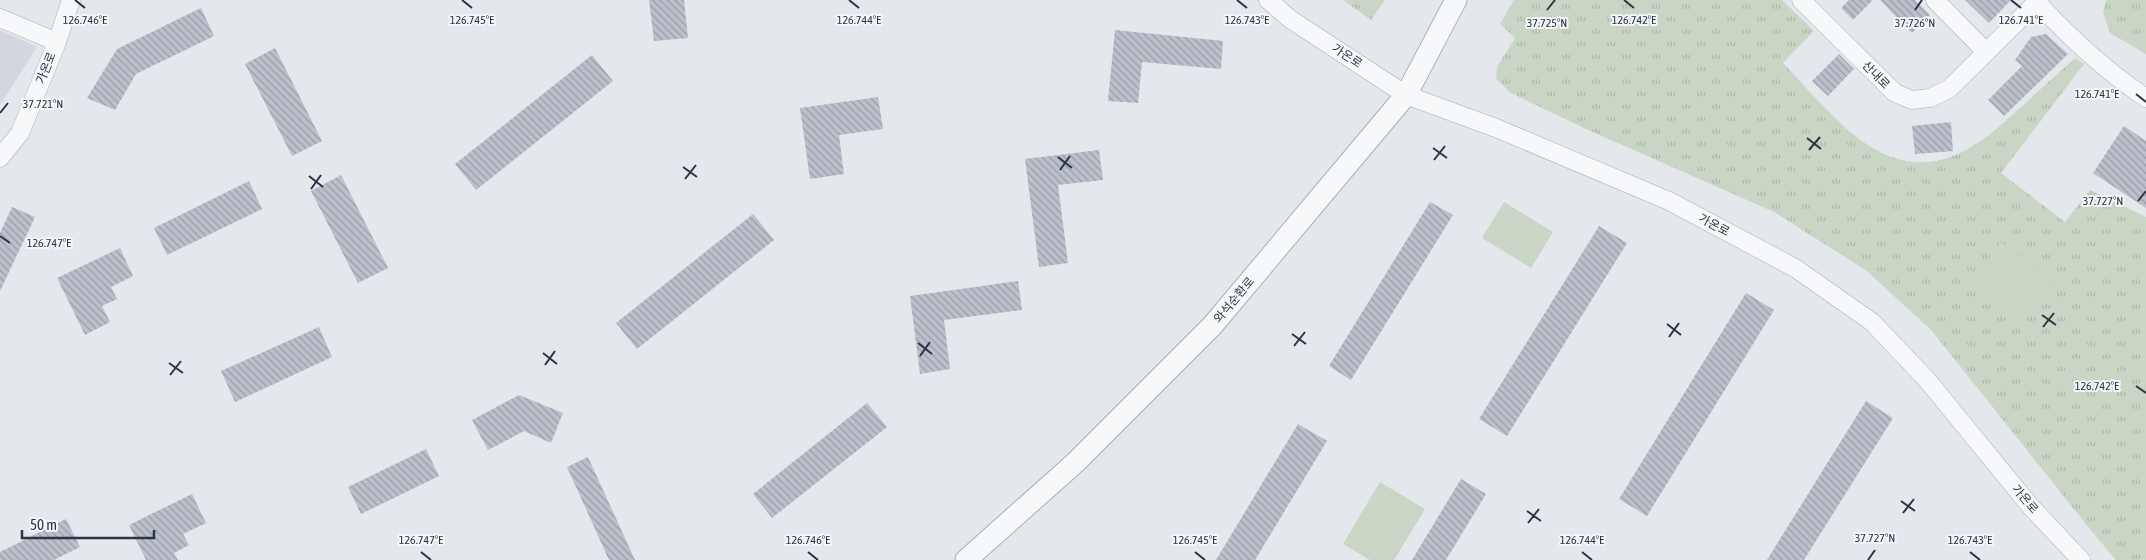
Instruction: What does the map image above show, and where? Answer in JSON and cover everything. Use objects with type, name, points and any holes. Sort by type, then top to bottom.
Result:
[{"type":"street","name":"가온로","points":[[0,158],[20,133],[57,42],[70,0]]},
{"type":"street","name":"가온로","points":[[1268,0],[1290,19],[1406,95],[1496,128],[1669,201],[1795,268],[1872,322],[1928,381],[2031,507],[2081,560]]},
{"type":"street","name":"와석순환로","points":[[966,560],[1076,462],[1212,326],[1406,95],[1456,0]]},
{"type":"street","name":"산내로","points":[[1801,0],[1895,93],[1912,100],[1930,98],[1949,89],[2036,1],[2070,36],[2146,98]]},
{"type":"street","points":[[1935,0],[1986,52]]},
{"type":"street","points":[[0,18],[57,42]]},
{"type":"shaded area","points":[[0,30],[37,47],[0,105]]},
{"type":"green space","points":[[1343,0],[1385,0],[1371,20]]},
{"type":"green space","points":[[1514,0],[1782,0],[1814,31],[1783,63],[1825,108],[1860,140],[1893,158],[1914,162],[1934,161],[1953,156],[1971,147],[2005,121],[2075,58],[2084,64],[2001,173],[2065,222],[2090,190],[2146,217],[2146,560],[2116,560],[1932,331],[1867,271],[1774,212],[1586,129],[1511,93],[1496,79],[1497,67],[1515,38],[1500,24]]},
{"type":"green space","points":[[2106,0],[2146,0],[2146,54],[2110,33],[2103,12]]},
{"type":"green space","points":[[1504,202],[1553,232],[1531,268],[1482,238]]},
{"type":"green space","points":[[2001,242],[2051,281],[2018,324],[1968,285]]},
{"type":"green space","points":[[1380,482],[1425,509],[1394,560],[1370,560],[1343,544]]},
{"type":"building","points":[[649,0],[684,0],[688,38],[654,41]]},
{"type":"building","points":[[1849,0],[1873,0],[1853,20],[1841,8]]},
{"type":"building","points":[[1880,0],[1915,0],[1930,15],[1912,33]]},
{"type":"building","points":[[1965,0],[2011,0],[1989,23]]},
{"type":"building","points":[[201,8],[214,36],[136,74],[115,110],[87,98],[117,49]]},
{"type":"building","points":[[1115,30],[1223,41],[1221,69],[1142,62],[1138,103],[1108,101]]},
{"type":"building","points":[[2046,34],[2068,54],[2004,116],[1988,100],[2022,66],[2015,60],[2031,37]]},
{"type":"building","points":[[275,48],[322,141],[292,156],[245,64]]},
{"type":"building","points":[[1839,54],[1854,69],[1828,96],[1812,81]]},
{"type":"building","points":[[592,55],[613,81],[476,190],[455,164]]},
{"type":"building","points":[[878,97],[883,129],[839,135],[844,174],[810,179],[800,108]]},
{"type":"building","points":[[1951,122],[1953,151],[1915,154],[1912,126]]},
{"type":"building","points":[[2124,126],[2146,141],[2146,208],[2093,173]]},
{"type":"building","points":[[1099,150],[1103,180],[1058,185],[1068,263],[1039,267],[1025,159]]},
{"type":"building","points":[[341,175],[388,268],[358,283],[311,191]]},
{"type":"building","points":[[249,181],[262,209],[167,255],[154,228]]},
{"type":"building","points":[[1430,202],[1453,215],[1351,380],[1329,366]]},
{"type":"building","points":[[12,207],[35,217],[0,291],[0,233]]},
{"type":"building","points":[[753,214],[774,240],[637,349],[616,323]]},
{"type":"building","points":[[1599,226],[1627,243],[1507,436],[1479,419]]},
{"type":"building","points":[[120,248],[133,276],[111,287],[117,299],[102,306],[110,322],[85,335],[57,278]]},
{"type":"building","points":[[1018,281],[1022,310],[944,320],[950,369],[920,374],[910,296]]},
{"type":"building","points":[[1746,293],[1774,310],[1647,516],[1619,499]]},
{"type":"building","points":[[319,327],[332,357],[235,402],[221,371]]},
{"type":"building","points":[[519,395],[563,413],[551,443],[524,431],[488,450],[472,420]]},
{"type":"building","points":[[1866,401],[1893,418],[1804,560],[1767,560]]},
{"type":"building","points":[[867,403],[887,427],[772,518],[753,494]]},
{"type":"building","points":[[1298,424],[1327,441],[1255,560],[1216,560]]},
{"type":"building","points":[[426,449],[439,476],[361,514],[348,487]]},
{"type":"building","points":[[588,457],[635,560],[609,560],[567,467]]},
{"type":"building","points":[[1461,479],[1486,494],[1446,560],[1412,560]]},
{"type":"building","points":[[192,494],[206,523],[183,534],[189,545],[174,553],[178,560],[146,560],[129,525]]},
{"type":"building","points":[[66,519],[80,547],[54,560],[0,560],[0,552]]}]
